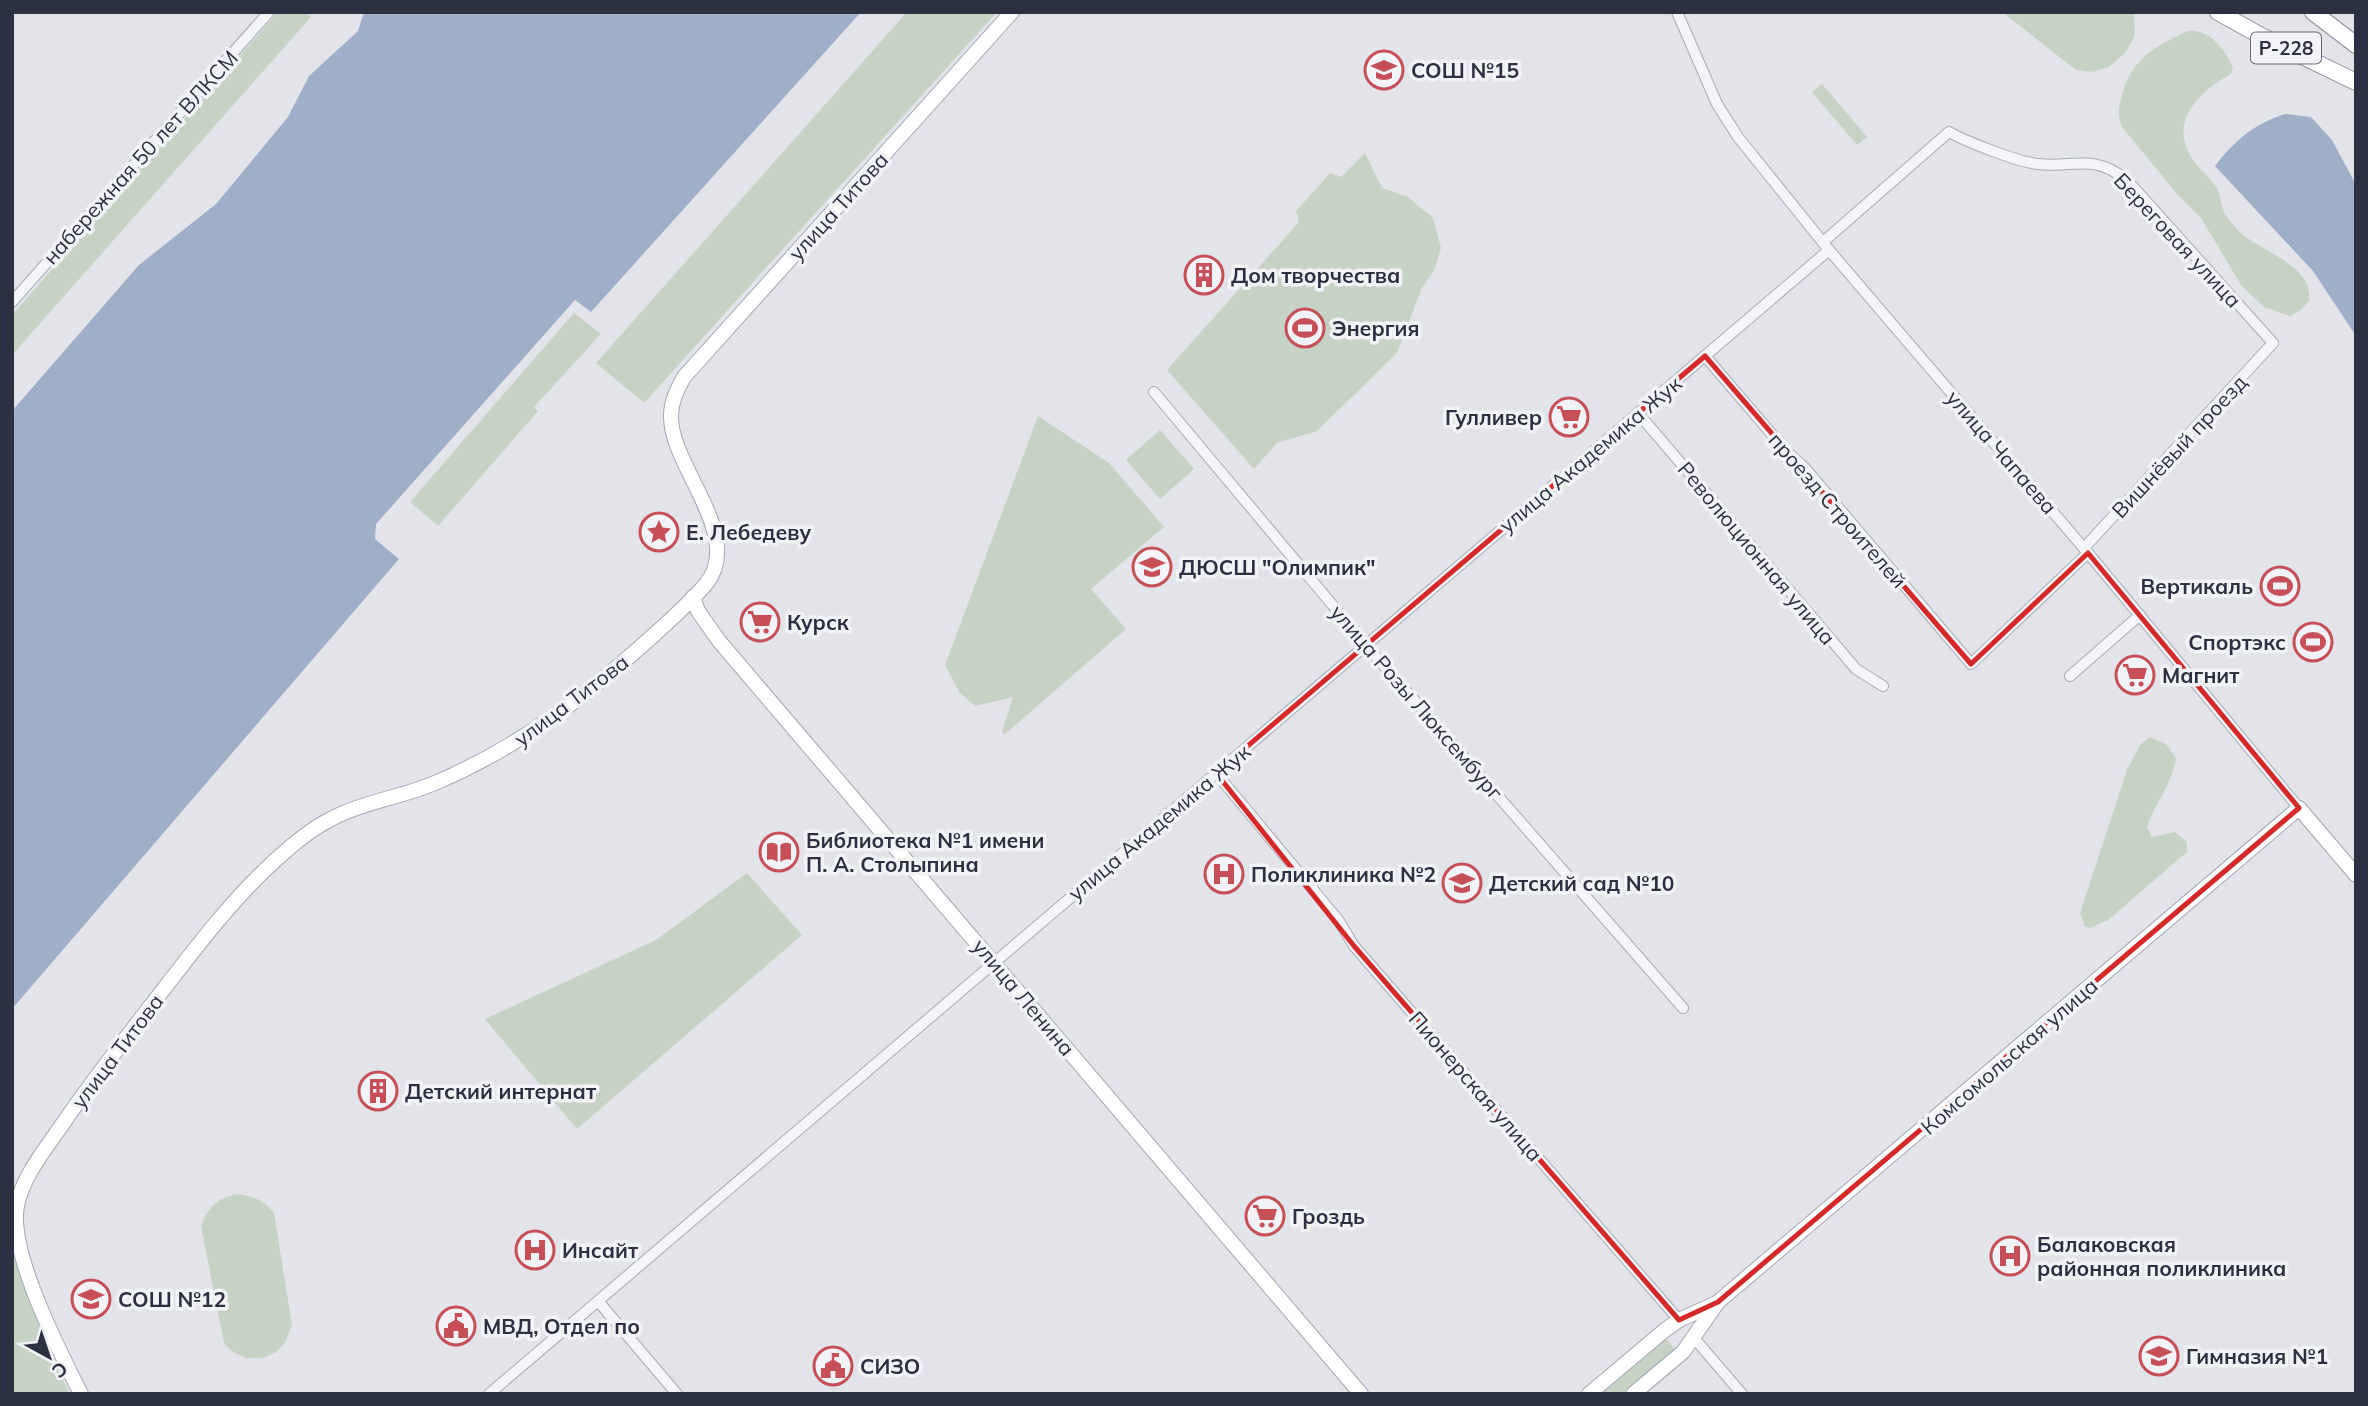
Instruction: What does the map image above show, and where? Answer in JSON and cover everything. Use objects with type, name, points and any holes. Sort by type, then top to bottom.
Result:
[{"type":"highway","name":"Р-228","points":[[2218,12],[2356,82]]},
{"type":"highway","name":"Р-228","points":[[2312,12],[2356,45]]},
{"type":"main road","name":"улица Титова","points":[[81,1394],[33,1290],[20,1243],[17,1206],[27,1179],[90,1083],[197,946],[263,871],[295,843],[332,818],[431,784],[504,750],[548,722],[598,684],[693,597],[714,573],[717,551],[711,523],[677,444],[671,420],[673,398],[684,377],[1012,12]]},
{"type":"main road","name":"улица Ленина","points":[[693,597],[698,611],[719,641],[1361,1394]]},
{"type":"main road","name":"улица Чапаева","points":[[2299,808],[2356,875]]},
{"type":"main road","name":"Комсомольская улица","points":[[1589,1394],[1679,1320],[1718,1302],[2299,808]]},
{"type":"main road","name":"Комсомольская улица","points":[[1633,1394],[1682,1352],[1718,1302]]},
{"type":"main road","name":"Пионерская улица","points":[[1679,1320],[1694,1338]]},
{"type":"street","name":"набережная 50 лет ВЛКСМ","points":[[12,302],[269,12]]},
{"type":"street","name":"улица Чапаева","points":[[1677,12],[1717,104],[1731,126],[1826,246],[2086,550],[2299,808]]},
{"type":"street","name":"улица Академика Жук","points":[[489,1394],[1705,356],[1949,132]]},
{"type":"street","name":"Береговая улица","points":[[1949,132],[2035,164],[2098,163],[2113,170],[2127,180],[2273,344]]},
{"type":"street","name":"Вишнёвый проезд","points":[[1971,664],[2086,550],[2273,344]]},
{"type":"street","name":"проезд Строителей","points":[[1705,356],[1787,452],[1804,467],[1971,664]]},
{"type":"street","name":"улица Розы Люксембург","points":[[1154,392],[1366,645],[1683,1008]]},
{"type":"street","name":"Революционная улица","points":[[1638,413],[1856,668],[1883,686]]},
{"type":"street","points":[[2070,676],[2140,615]]},
{"type":"street","name":"Пионерская улица","points":[[1216,773],[1339,921],[1354,946],[1679,1320]]},
{"type":"street","points":[[598,1301],[677,1394]]},
{"type":"street","name":"Пионерская улица","points":[[1694,1338],[1742,1394]]},
{"type":"highlighted area","points":[[1705,356],[1971,664],[2088,553],[2299,808],[1718,1302],[1679,1320],[1354,946],[1216,773]]},
{"type":"green space","points":[[278,12],[305,12],[311,17],[12,355],[12,315]]},
{"type":"green space","points":[[907,12],[997,12],[644,403],[596,363]]},
{"type":"green space","points":[[2002,12],[2134,12],[2135,35],[2126,52],[2109,67],[2092,72],[2076,70]]},
{"type":"green space","points":[[2187,31],[2203,33],[2215,41],[2233,68],[2231,74],[2202,95],[2188,114],[2184,125],[2187,149],[2216,187],[2224,212],[2234,226],[2250,240],[2285,261],[2303,278],[2309,301],[2301,310],[2290,316],[2264,307],[2241,285],[2201,218],[2178,195],[2122,127],[2120,103],[2132,72],[2146,55]]},
{"type":"green space","points":[[1822,84],[1867,137],[1857,145],[1812,92]]},
{"type":"green space","name":"Энергия","points":[[1365,153],[1382,188],[1408,197],[1433,218],[1441,248],[1434,271],[1422,288],[1397,353],[1317,431],[1277,443],[1254,469],[1167,370],[1299,222],[1296,211],[1330,173],[1341,177]]},
{"type":"green space","points":[[574,313],[601,334],[534,407],[538,411],[438,526],[410,502]]},
{"type":"green space","points":[[1038,416],[1109,463],[1164,527],[1091,589],[1126,629],[1004,735],[1002,732],[1013,697],[975,706],[960,693],[945,665]]},
{"type":"green space","points":[[1160,430],[1194,469],[1160,499],[1126,460]]},
{"type":"green space","points":[[2150,737],[2166,744],[2176,758],[2171,776],[2147,827],[2152,837],[2175,832],[2187,842],[2187,852],[2108,920],[2090,928],[2085,926],[2080,913],[2127,770],[2140,745]]},
{"type":"green space","points":[[747,873],[802,935],[577,1129],[485,1019],[656,940]]},
{"type":"green space","points":[[237,1194],[258,1199],[274,1213],[292,1325],[285,1343],[276,1352],[263,1358],[246,1358],[233,1352],[224,1343],[201,1226],[214,1204]]},
{"type":"green space","points":[[12,1253],[70,1394],[16,1394],[12,1389]]},
{"type":"green space","points":[[1663,1340],[1667,1340],[1675,1352],[1625,1394],[1599,1394]]},
{"type":"water","points":[[364,12],[861,12],[591,312],[575,300],[376,524],[375,539],[399,559],[12,1009],[12,411],[139,265],[216,204],[288,117],[309,76],[358,31]]},
{"type":"water","points":[[2285,114],[2311,117],[2332,140],[2356,185],[2356,336],[2313,271],[2215,166],[2246,134]]},
{"type":"place","name":"СОШ №15","points":[[1384,70]]},
{"type":"place","name":"Дом творчества","points":[[1204,275]]},
{"type":"place","name":"Энергия","points":[[1305,328]]},
{"type":"place","name":"Гулливер","points":[[1569,417]]},
{"type":"place","name":"Е. Лебедеву","points":[[659,532]]},
{"type":"place","name":"ДЮСШ \"Олимпик\"","points":[[1152,567]]},
{"type":"place","name":"Вертикаль","points":[[2280,586]]},
{"type":"place","name":"Курск","points":[[760,622]]},
{"type":"place","name":"Спортэкс","points":[[2313,642]]},
{"type":"place","name":"Магнит","points":[[2135,675]]},
{"type":"place","name":"Библиотека №1 имени П. А. Столыпина","points":[[779,852]]},
{"type":"place","name":"Поликлиника №2","points":[[1224,874]]},
{"type":"place","name":"Детский сад №10","points":[[1462,883]]},
{"type":"place","name":"Детский интернат","points":[[378,1091]]},
{"type":"place","name":"Гроздь","points":[[1265,1216]]},
{"type":"place","name":"Инсайт","points":[[535,1250]]},
{"type":"place","name":"Балаковская районная поликлиника","points":[[2010,1256]]},
{"type":"place","name":"СОШ №12","points":[[91,1299]]},
{"type":"place","name":"МВД, Отдел по","points":[[456,1326]]},
{"type":"place","name":"Гимназия №1","points":[[2159,1356]]},
{"type":"place","name":"СИЗО","points":[[833,1366]]}]
